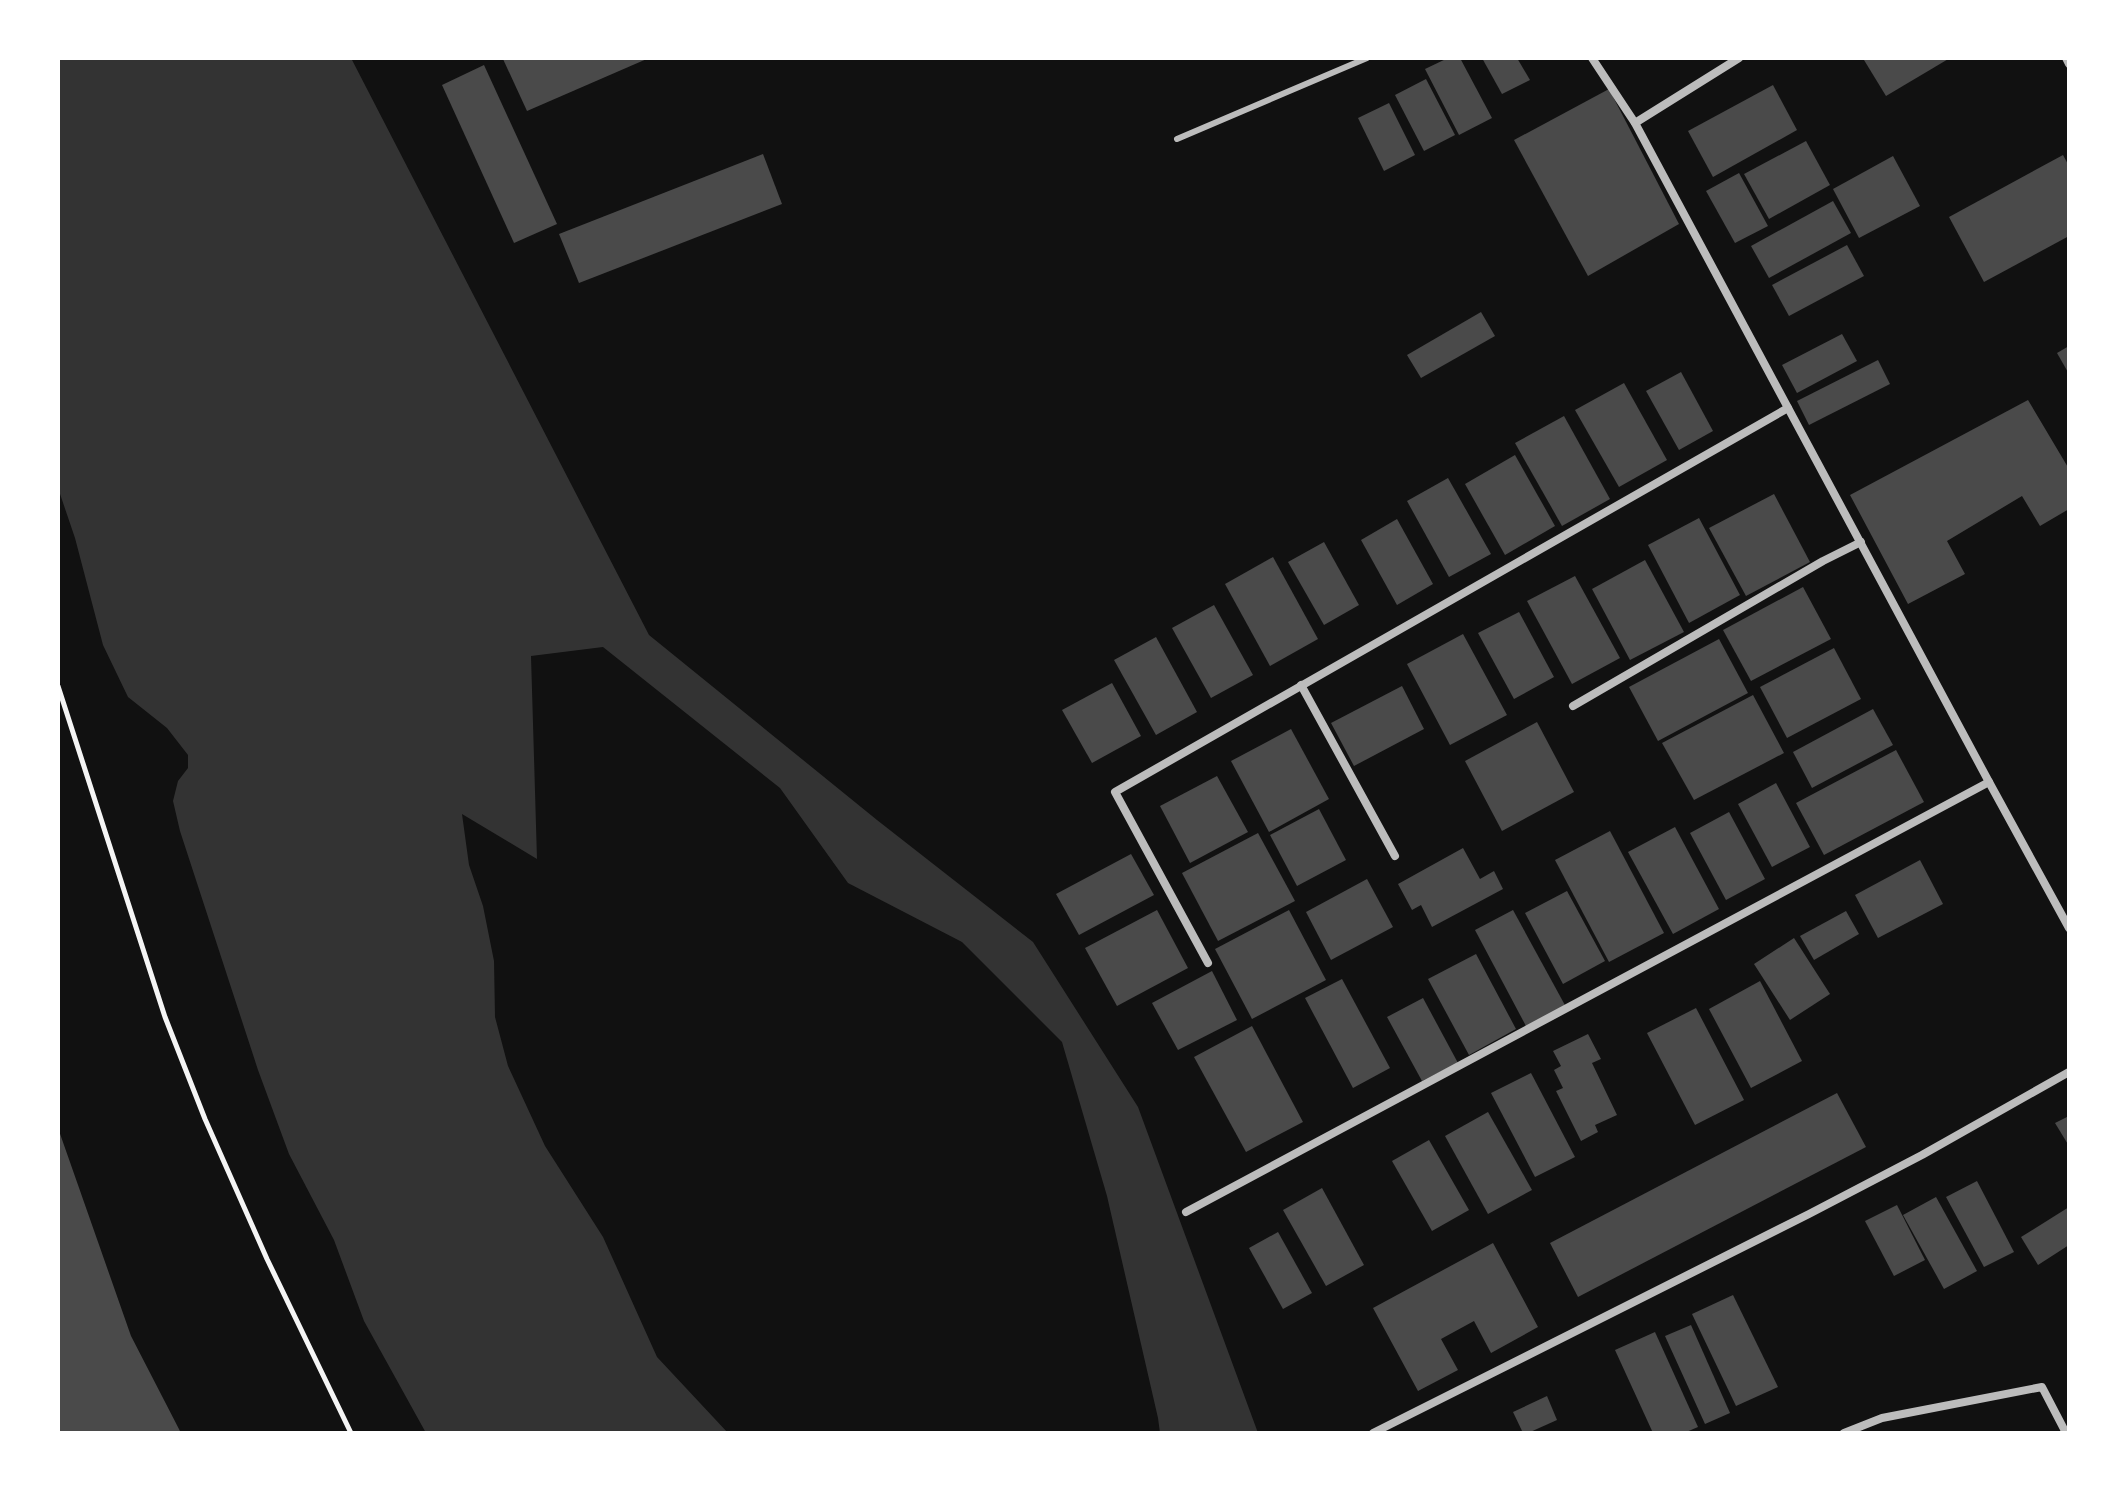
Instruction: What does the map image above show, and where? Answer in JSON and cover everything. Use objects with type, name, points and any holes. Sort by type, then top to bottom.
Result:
[{"type":"street","points":[[1592,58],[1635,123],[1989,782],[2066,914],[2069,928]]},
{"type":"street","points":[[1635,123],[1739,58]]},
{"type":"street","points":[[2066,58],[2069,64]]},
{"type":"street","points":[[1208,963],[1115,792],[1788,408]]},
{"type":"street","points":[[1573,706],[1861,542]]},
{"type":"street","points":[[1301,685],[1395,856]]},
{"type":"street","points":[[1186,1212],[1989,782]]},
{"type":"street","points":[[1373,1433],[1809,1214],[2069,1072]]},
{"type":"street","points":[[1844,1433],[1882,1418],[2042,1387],[2066,1433]]},
{"type":"lane","points":[[1177,139],[1367,58]]},
{"type":"path","points":[[58,686],[165,1017],[193,1090],[267,1259],[351,1433]]},
{"type":"shaded area","points":[[58,58],[351,58],[649,635],[1033,942],[1138,1107],[1258,1433],[1160,1433],[1107,1196],[1062,1042],[962,942],[848,883],[780,788],[603,647],[531,656],[537,859],[462,814],[469,865],[483,906],[494,961],[495,1017],[508,1066],[545,1146],[603,1237],[657,1357],[728,1433],[426,1433],[364,1321],[334,1240],[289,1154],[258,1070],[180,831],[173,801],[178,781],[188,768],[188,755],[167,728],[128,697],[103,645],[75,538],[58,488]]},
{"type":"building","points":[[649,58],[527,111],[503,59]]},
{"type":"building","points":[[1448,58],[1460,58],[1492,118],[1459,135],[1425,69]]},
{"type":"building","points":[[1482,58],[1517,58],[1530,80],[1502,94]]},
{"type":"building","points":[[1950,58],[1886,96],[1864,60]]},
{"type":"building","points":[[484,65],[557,224],[514,243],[442,85]]},
{"type":"building","points":[[1426,79],[1455,135],[1424,151],[1395,95]]},
{"type":"building","points":[[1773,85],[1797,130],[1713,177],[1688,131]]},
{"type":"building","points":[[1609,89],[1679,224],[1588,276],[1514,140]]},
{"type":"building","points":[[1389,103],[1415,155],[1384,171],[1358,118]]},
{"type":"building","points":[[1806,141],[1830,185],[1769,219],[1744,174]]},
{"type":"building","points":[[763,154],[782,204],[579,283],[559,234]]},
{"type":"building","points":[[2063,155],[2069,166],[2069,236],[1984,282],[1949,217]]},
{"type":"building","points":[[1893,156],[1920,206],[1859,238],[1833,189]]},
{"type":"building","points":[[1739,173],[1768,226],[1735,243],[1706,191]]},
{"type":"building","points":[[1833,201],[1851,233],[1769,278],[1751,246]]},
{"type":"building","points":[[1847,245],[1864,276],[1789,316],[1772,285]]},
{"type":"building","points":[[1481,312],[1495,336],[1421,378],[1407,355]]},
{"type":"building","points":[[1842,334],[1857,361],[1797,393],[1782,365]]},
{"type":"building","points":[[2069,346],[2069,374],[2057,353]]},
{"type":"building","points":[[1878,360],[1890,384],[1809,425],[1797,401]]},
{"type":"building","points":[[1681,372],[1713,431],[1679,450],[1646,391]]},
{"type":"building","points":[[1624,383],[1667,460],[1619,487],[1575,410]]},
{"type":"building","points":[[2028,400],[2069,469],[2069,509],[2040,526],[2022,496],[1947,541],[1965,574],[1908,604],[1850,495]]},
{"type":"building","points":[[1564,416],[1610,499],[1562,526],[1515,443]]},
{"type":"building","points":[[1515,455],[1555,526],[1505,555],[1465,484]]},
{"type":"building","points":[[1448,478],[1491,554],[1449,577],[1407,501]]},
{"type":"building","points":[[1774,494],[1810,562],[1746,596],[1709,528]]},
{"type":"building","points":[[1699,518],[1740,595],[1689,623],[1648,545]]},
{"type":"building","points":[[1397,519],[1433,584],[1397,605],[1361,540]]},
{"type":"building","points":[[1324,542],[1359,605],[1324,625],[1288,562]]},
{"type":"building","points":[[1273,557],[1318,639],[1270,666],[1225,584]]},
{"type":"building","points":[[1645,560],[1684,632],[1630,660],[1592,589]]},
{"type":"building","points":[[1575,576],[1620,658],[1572,684],[1527,601]]},
{"type":"building","points":[[1803,587],[1831,639],[1751,681],[1723,630]]},
{"type":"building","points":[[1214,605],[1253,675],[1211,698],[1172,628]]},
{"type":"building","points":[[1519,612],[1554,677],[1514,699],[1478,633]]},
{"type":"building","points":[[1463,634],[1507,715],[1450,745],[1407,664]]},
{"type":"building","points":[[1156,637],[1197,712],[1156,735],[1114,660]]},
{"type":"building","points":[[1719,639],[1748,693],[1658,741],[1629,687]]},
{"type":"building","points":[[1834,648],[1861,699],[1787,738],[1760,687]]},
{"type":"building","points":[[1112,683],[1141,736],[1092,763],[1062,710]]},
{"type":"building","points":[[1402,686],[1424,729],[1354,766],[1331,723]]},
{"type":"building","points":[[1753,695],[1784,753],[1694,800],[1662,743]]},
{"type":"building","points":[[1873,709],[1893,745],[1812,788],[1793,752]]},
{"type":"building","points":[[1537,722],[1574,792],[1502,831],[1465,761]]},
{"type":"building","points":[[1291,729],[1329,799],[1269,832],[1231,761]]},
{"type":"building","points":[[1896,750],[1924,802],[1824,855],[1796,803]]},
{"type":"building","points":[[1217,776],[1248,832],[1190,863],[1160,806]]},
{"type":"building","points":[[1776,783],[1810,847],[1772,867],[1738,804]]},
{"type":"building","points":[[1319,809],[1346,860],[1297,886],[1270,835]]},
{"type":"building","points":[[1729,812],[1765,879],[1726,900],[1690,833]]},
{"type":"building","points":[[1675,827],[1719,909],[1673,934],[1628,852]]},
{"type":"building","points":[[1610,831],[1664,933],[1609,962],[1555,860]]},
{"type":"building","points":[[1258,833],[1295,901],[1218,941],[1182,873]]},
{"type":"building","points":[[1463,848],[1480,879],[1494,871],[1503,889],[1432,927],[1421,905],[1412,910],[1398,884]]},
{"type":"building","points":[[1131,854],[1154,895],[1079,935],[1056,894]]},
{"type":"building","points":[[1920,860],[1943,904],[1878,938],[1855,895]]},
{"type":"building","points":[[1367,879],[1393,927],[1331,960],[1306,912]]},
{"type":"building","points":[[1567,891],[1605,961],[1563,984],[1525,913]]},
{"type":"building","points":[[1157,910],[1188,968],[1117,1006],[1085,948]]},
{"type":"building","points":[[1289,910],[1326,980],[1252,1019],[1215,949]]},
{"type":"building","points":[[1513,910],[1566,1007],[1527,1028],[1475,930]]},
{"type":"building","points":[[1846,911],[1859,934],[1814,960],[1800,936]]},
{"type":"building","points":[[1794,938],[1830,994],[1790,1020],[1754,964]]},
{"type":"building","points":[[1476,954],[1516,1029],[1469,1055],[1428,979]]},
{"type":"building","points":[[1212,971],[1237,1020],[1178,1050],[1152,1003]]},
{"type":"building","points":[[1342,979],[1390,1068],[1353,1088],[1305,998]]},
{"type":"building","points":[[1760,981],[1802,1061],[1751,1088],[1709,1009]]},
{"type":"building","points":[[1423,998],[1458,1063],[1422,1081],[1387,1017]]},
{"type":"building","points":[[1696,1008],[1744,1100],[1695,1125],[1647,1033]]},
{"type":"building","points":[[1252,1026],[1303,1122],[1246,1152],[1194,1057]]},
{"type":"building","points":[[1588,1034],[1601,1059],[1592,1063],[1617,1115],[1595,1125],[1598,1132],[1581,1141],[1556,1091],[1563,1088],[1554,1070],[1561,1066],[1553,1051]]},
{"type":"building","points":[[1531,1073],[1575,1157],[1535,1177],[1491,1093]]},
{"type":"building","points":[[1837,1093],[1866,1147],[1578,1297],[1550,1243]]},
{"type":"building","points":[[1488,1112],[1532,1190],[1488,1214],[1445,1136]]},
{"type":"building","points":[[2069,1116],[2069,1146],[2055,1123]]},
{"type":"building","points":[[58,1128],[131,1336],[181,1433],[58,1433]]},
{"type":"building","points":[[1429,1140],[1469,1210],[1432,1231],[1392,1161]]},
{"type":"building","points":[[1977,1181],[2014,1252],[1984,1267],[1946,1197]]},
{"type":"building","points":[[1322,1188],[1364,1265],[1326,1286],[1283,1210]]},
{"type":"building","points":[[1936,1197],[1977,1271],[1944,1289],[1903,1215]]},
{"type":"building","points":[[1897,1205],[1925,1260],[1894,1276],[1865,1221]]},
{"type":"building","points":[[2069,1207],[2069,1245],[2038,1265],[2021,1237]]},
{"type":"building","points":[[1278,1232],[1312,1293],[1283,1309],[1249,1248]]},
{"type":"building","points":[[1493,1243],[1538,1327],[1491,1353],[1474,1321],[1441,1339],[1458,1370],[1418,1391],[1373,1308]]},
{"type":"building","points":[[1733,1295],[1778,1387],[1736,1406],[1692,1314]]},
{"type":"building","points":[[1691,1325],[1730,1413],[1705,1424],[1665,1336]]},
{"type":"building","points":[[1655,1332],[1698,1427],[1684,1433],[1653,1433],[1615,1350]]},
{"type":"building","points":[[1547,1396],[1557,1420],[1523,1433],[1513,1412]]}]
